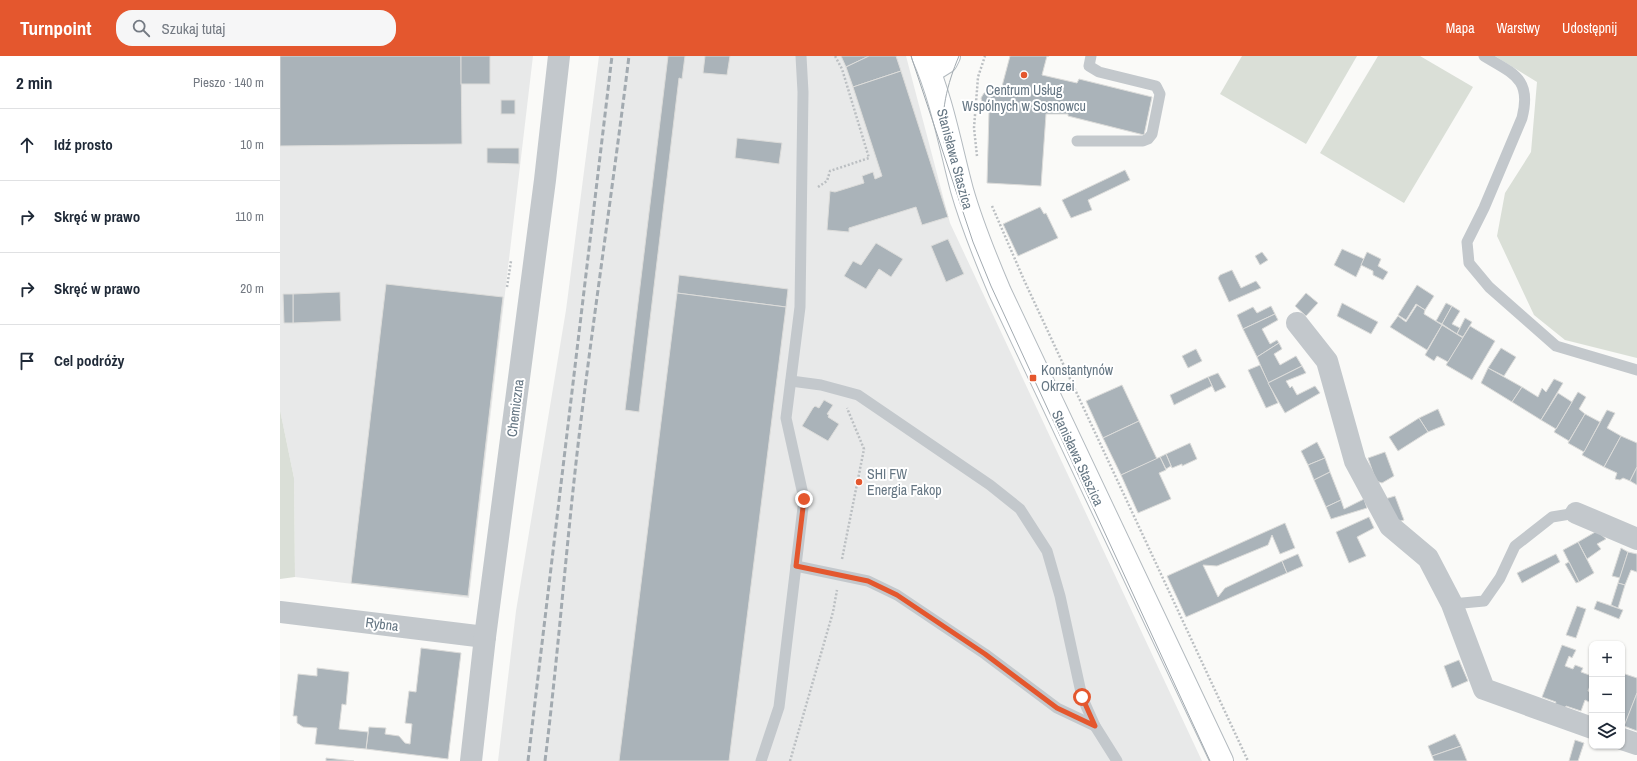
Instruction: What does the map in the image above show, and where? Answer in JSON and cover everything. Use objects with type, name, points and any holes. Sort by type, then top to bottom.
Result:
[{"type":"street","name":"Chemiczna","points":[[471,761],[485,637],[543,196],[559,56]]},
{"type":"street","points":[[927,64],[946,62],[949,56]]},
{"type":"street","name":"Stanisława Staszica","points":[[927,64],[972,222],[1000,292],[1222,761]]},
{"type":"street","points":[[1297,323],[1327,361],[1355,461],[1390,526],[1428,558],[1452,604],[1484,689],[1589,727]]},
{"type":"street","points":[[1576,513],[1637,539]]},
{"type":"street","name":"Rybna","points":[[280,612],[485,637]]},
{"type":"street","points":[[1625,740],[1637,744]]},
{"type":"lane","points":[[761,761],[779,707],[804,499],[786,418],[800,307],[803,92],[801,56]]},
{"type":"lane","points":[[1077,141],[1143,141],[1148,139],[1152,134],[1160,94],[1156,86],[1098,72],[1089,66],[1091,56]]},
{"type":"lane","points":[[1484,56],[1505,68],[1518,78],[1525,88],[1526,104],[1522,118],[1502,167],[1467,242],[1469,263],[1489,286],[1556,346],[1637,370]]},
{"type":"lane","points":[[791,381],[821,385],[858,395],[990,485],[1020,509],[1047,551],[1060,596],[1082,697],[1095,726],[1117,761]]},
{"type":"lane","points":[[1452,604],[1484,601],[1500,578],[1515,546],[1552,517],[1576,513]]},
{"type":"lane","points":[[796,566],[868,581],[897,595],[985,654],[1057,708],[1095,726]]},
{"type":"path","points":[[978,160],[974,128],[978,77],[985,56]]},
{"type":"path","points":[[991,204],[1248,761]]},
{"type":"shaded area","points":[[280,56],[533,56],[469,598],[295,577],[294,478],[280,410]]},
{"type":"shaded area","name":"SHI FW Energia Fakop","points":[[599,56],[906,56],[950,223],[1202,761],[498,761],[516,611],[566,310]]},
{"type":"shaded area","points":[[1242,56],[1357,56],[1306,144],[1220,94]]},
{"type":"shaded area","points":[[1378,56],[1420,56],[1473,87],[1404,203],[1320,153]]},
{"type":"shaded area","points":[[1495,56],[1637,56],[1637,358],[1565,340],[1534,315],[1497,236],[1505,193],[1531,152],[1537,82]]},
{"type":"shaded area","points":[[280,410],[294,478],[295,577],[280,579]]},
{"type":"building","points":[[280,56],[461,56],[462,144],[280,146]]},
{"type":"building","points":[[461,56],[490,56],[490,84],[461,84]]},
{"type":"building","points":[[668,56],[685,56],[682,79],[679,78],[639,412],[625,410]]},
{"type":"building","points":[[705,56],[730,56],[727,75],[703,73]]},
{"type":"building","points":[[841,56],[869,56],[846,67]]},
{"type":"building","points":[[869,56],[896,56],[901,71],[853,87],[846,67]]},
{"type":"building","points":[[1010,56],[1047,56],[1042,75],[1077,83],[1079,79],[1152,97],[1144,135],[1068,116],[1068,114],[1046,114],[1041,186],[987,183],[989,111],[983,105],[981,98],[984,93],[990,89],[1001,90]]},
{"type":"building","points":[[901,71],[948,217],[922,225],[916,207],[849,228],[849,232],[827,230],[830,191],[835,192],[864,183],[862,176],[873,172],[875,179],[882,176],[853,87]]},
{"type":"building","points":[[501,100],[515,100],[515,114],[501,114]]},
{"type":"building","points":[[737,138],[782,143],[779,164],[735,158]]},
{"type":"building","points":[[487,148],[519,148],[519,164],[487,163]]},
{"type":"building","points":[[1125,170],[1130,180],[1088,200],[1092,210],[1071,218],[1062,200]]},
{"type":"building","points":[[1040,207],[1044,214],[1046,213],[1058,238],[1018,256],[1003,224]]},
{"type":"building","points":[[948,239],[964,274],[946,282],[931,246]]},
{"type":"building","points":[[876,243],[903,259],[891,277],[879,269],[866,289],[844,276],[853,261],[861,265]]},
{"type":"building","points":[[1342,249],[1364,259],[1356,277],[1334,265]]},
{"type":"building","points":[[1262,252],[1268,260],[1260,265],[1255,256]]},
{"type":"building","points":[[1367,252],[1381,259],[1378,266],[1388,272],[1383,280],[1373,275],[1373,271],[1361,265]]},
{"type":"building","points":[[1232,270],[1241,288],[1256,281],[1261,288],[1229,302],[1218,278],[1220,275]]},
{"type":"building","points":[[679,275],[788,289],[786,307],[677,293]]},
{"type":"building","points":[[386,284],[503,297],[468,596],[351,583]]},
{"type":"building","points":[[1417,285],[1434,296],[1425,310],[1416,304],[1406,320],[1398,315]]},
{"type":"building","points":[[340,292],[341,321],[293,323],[293,294]]},
{"type":"building","points":[[677,293],[786,307],[729,761],[619,761]]},
{"type":"building","points":[[1306,293],[1318,303],[1306,316],[1295,306]]},
{"type":"building","points":[[283,294],[293,294],[293,323],[284,323]]},
{"type":"building","points":[[1342,303],[1378,322],[1371,334],[1337,316]]},
{"type":"building","points":[[1446,303],[1452,306],[1442,324],[1436,321]]},
{"type":"building","points":[[1417,305],[1425,310],[1424,314],[1442,325],[1427,350],[1390,327],[1398,316],[1406,322]]},
{"type":"building","points":[[1271,306],[1275,314],[1243,329],[1237,315],[1253,307],[1257,313]]},
{"type":"building","points":[[1452,306],[1460,311],[1452,324],[1460,328],[1457,334],[1442,324]]},
{"type":"building","points":[[1275,314],[1278,320],[1262,329],[1270,344],[1277,340],[1279,343],[1257,357],[1243,329]]},
{"type":"building","points":[[1465,318],[1472,322],[1463,337],[1457,334]]},
{"type":"building","points":[[1442,325],[1463,338],[1448,362],[1437,356],[1434,361],[1425,355]]},
{"type":"building","points":[[1470,326],[1495,341],[1472,380],[1446,365]]},
{"type":"building","points":[[1279,343],[1282,349],[1274,354],[1280,365],[1296,356],[1302,366],[1268,383],[1257,357]]},
{"type":"building","points":[[1501,348],[1516,357],[1504,376],[1488,368]]},
{"type":"building","points":[[1196,349],[1202,361],[1188,368],[1182,356]]},
{"type":"building","points":[[1260,365],[1278,403],[1266,408],[1248,370]]},
{"type":"building","points":[[1302,366],[1306,373],[1286,381],[1290,388],[1292,386],[1297,395],[1315,386],[1320,393],[1285,413],[1268,383]]},
{"type":"building","points":[[1488,368],[1522,387],[1512,402],[1481,383]]},
{"type":"building","points":[[1218,373],[1226,387],[1215,392],[1208,377]]},
{"type":"building","points":[[1208,377],[1212,386],[1174,405],[1170,395]]},
{"type":"building","points":[[1554,379],[1563,383],[1541,420],[1512,402],[1522,387],[1538,397],[1542,388],[1546,392]]},
{"type":"building","points":[[1122,385],[1139,421],[1103,438],[1086,401]]},
{"type":"building","points":[[1578,392],[1586,397],[1579,409],[1585,414],[1569,441],[1554,432]]},
{"type":"building","points":[[1558,393],[1572,402],[1556,429],[1541,420]]},
{"type":"building","points":[[824,400],[833,405],[827,414],[829,415],[828,417],[839,424],[828,441],[802,426],[813,408],[815,406],[819,408]]},
{"type":"building","points":[[1438,409],[1445,425],[1428,432],[1419,418]]},
{"type":"building","points":[[1607,410],[1615,413],[1607,428],[1621,436],[1604,467],[1582,455]]},
{"type":"building","points":[[1585,414],[1600,422],[1584,452],[1568,443]]},
{"type":"building","points":[[1419,418],[1428,432],[1398,451],[1389,437]]},
{"type":"building","points":[[1139,421],[1157,459],[1121,475],[1103,438]]},
{"type":"building","points":[[1621,436],[1637,443],[1637,467],[1630,481],[1623,478],[1620,480],[1615,479],[1617,473],[1604,467]]},
{"type":"building","points":[[1317,442],[1325,458],[1308,465],[1301,451]]},
{"type":"building","points":[[1190,443],[1197,459],[1182,466],[1182,464],[1172,468],[1166,454]]},
{"type":"building","points":[[1385,452],[1394,476],[1382,483],[1376,481],[1368,458]]},
{"type":"building","points":[[1166,454],[1171,466],[1166,469],[1160,457]]},
{"type":"building","points":[[1160,457],[1166,470],[1159,473],[1171,499],[1138,513],[1121,475]]},
{"type":"building","points":[[1325,458],[1330,472],[1314,480],[1308,465]]},
{"type":"building","points":[[1637,467],[1637,485],[1630,481]]},
{"type":"building","points":[[1330,472],[1341,500],[1326,507],[1314,480]]},
{"type":"building","points":[[1395,496],[1404,520],[1394,523],[1385,499]]},
{"type":"building","points":[[1364,499],[1367,508],[1331,519],[1326,507],[1341,500],[1344,509]]},
{"type":"building","points":[[1369,517],[1374,528],[1357,537],[1366,556],[1349,563],[1336,532]]},
{"type":"building","points":[[1285,523],[1295,548],[1280,554],[1272,535],[1268,545],[1217,566],[1203,565],[1218,597],[1225,588],[1282,561],[1287,573],[1186,617],[1167,576]]},
{"type":"building","points":[[1597,531],[1606,539],[1597,544],[1601,549],[1587,559],[1578,542]]},
{"type":"building","points":[[1578,542],[1594,573],[1579,582],[1563,550]]},
{"type":"building","points":[[1621,548],[1628,552],[1620,578],[1612,576]]},
{"type":"building","points":[[1628,552],[1637,554],[1637,572],[1631,570],[1625,585],[1618,583]]},
{"type":"building","points":[[1298,554],[1303,566],[1287,573],[1282,561]]},
{"type":"building","points":[[1556,554],[1560,562],[1522,583],[1517,573]]},
{"type":"building","points":[[1569,562],[1579,582],[1576,583],[1565,564]]},
{"type":"building","points":[[1618,583],[1625,585],[1618,608],[1611,605]]},
{"type":"building","points":[[1597,601],[1623,610],[1619,619],[1594,609]]},
{"type":"building","points":[[1577,606],[1586,609],[1576,638],[1566,635]]},
{"type":"building","points":[[1562,645],[1576,650],[1572,658],[1569,656],[1565,666],[1573,669],[1575,665],[1583,668],[1581,672],[1589,675],[1589,702],[1585,700],[1581,711],[1566,706],[1564,710],[1554,707],[1556,702],[1542,697]]},
{"type":"building","points":[[421,648],[461,653],[448,759],[366,749],[369,727],[386,728],[385,734],[399,736],[405,743],[410,744],[412,724],[405,723],[409,691],[416,692]]},
{"type":"building","points":[[1459,660],[1468,681],[1452,688],[1444,666]]},
{"type":"building","points":[[317,668],[349,672],[346,705],[342,704],[339,729],[368,732],[366,749],[315,744],[317,728],[303,727],[297,723],[297,716],[293,716],[298,674],[317,676]]},
{"type":"building","points":[[1625,674],[1637,678],[1637,693],[1625,725]]},
{"type":"building","points":[[1637,693],[1637,731],[1625,726]]},
{"type":"building","points":[[1455,734],[1461,746],[1432,756],[1428,746]]},
{"type":"building","points":[[1575,740],[1584,743],[1578,761],[1569,761]]},
{"type":"building","points":[[1461,746],[1467,761],[1434,761],[1432,756]]},
{"type":"building","points":[[326,758],[354,761],[326,761]]},
{"type":"tram line","points":[[911,56],[973,242],[991,286],[1210,761]]},
{"type":"tram line","points":[[944,143],[944,110],[951,77],[959,56]]},
{"type":"railway","points":[[528,761],[612,56]]},
{"type":"railway","points":[[545,761],[581,420],[629,56]]},
{"type":"place","name":"Centrum Usług Wspólnych w Sosnowcu","points":[[1024,75]]},
{"type":"place","name":"Konstantynów Okrzei","points":[[1033,378]]},
{"type":"place","name":"SHI FW Energia Fakop","points":[[859,482]]},
{"type":"route","points":[[804,499],[796,566],[868,581],[897,595],[985,654],[1057,708],[1095,726],[1082,697]]}]
